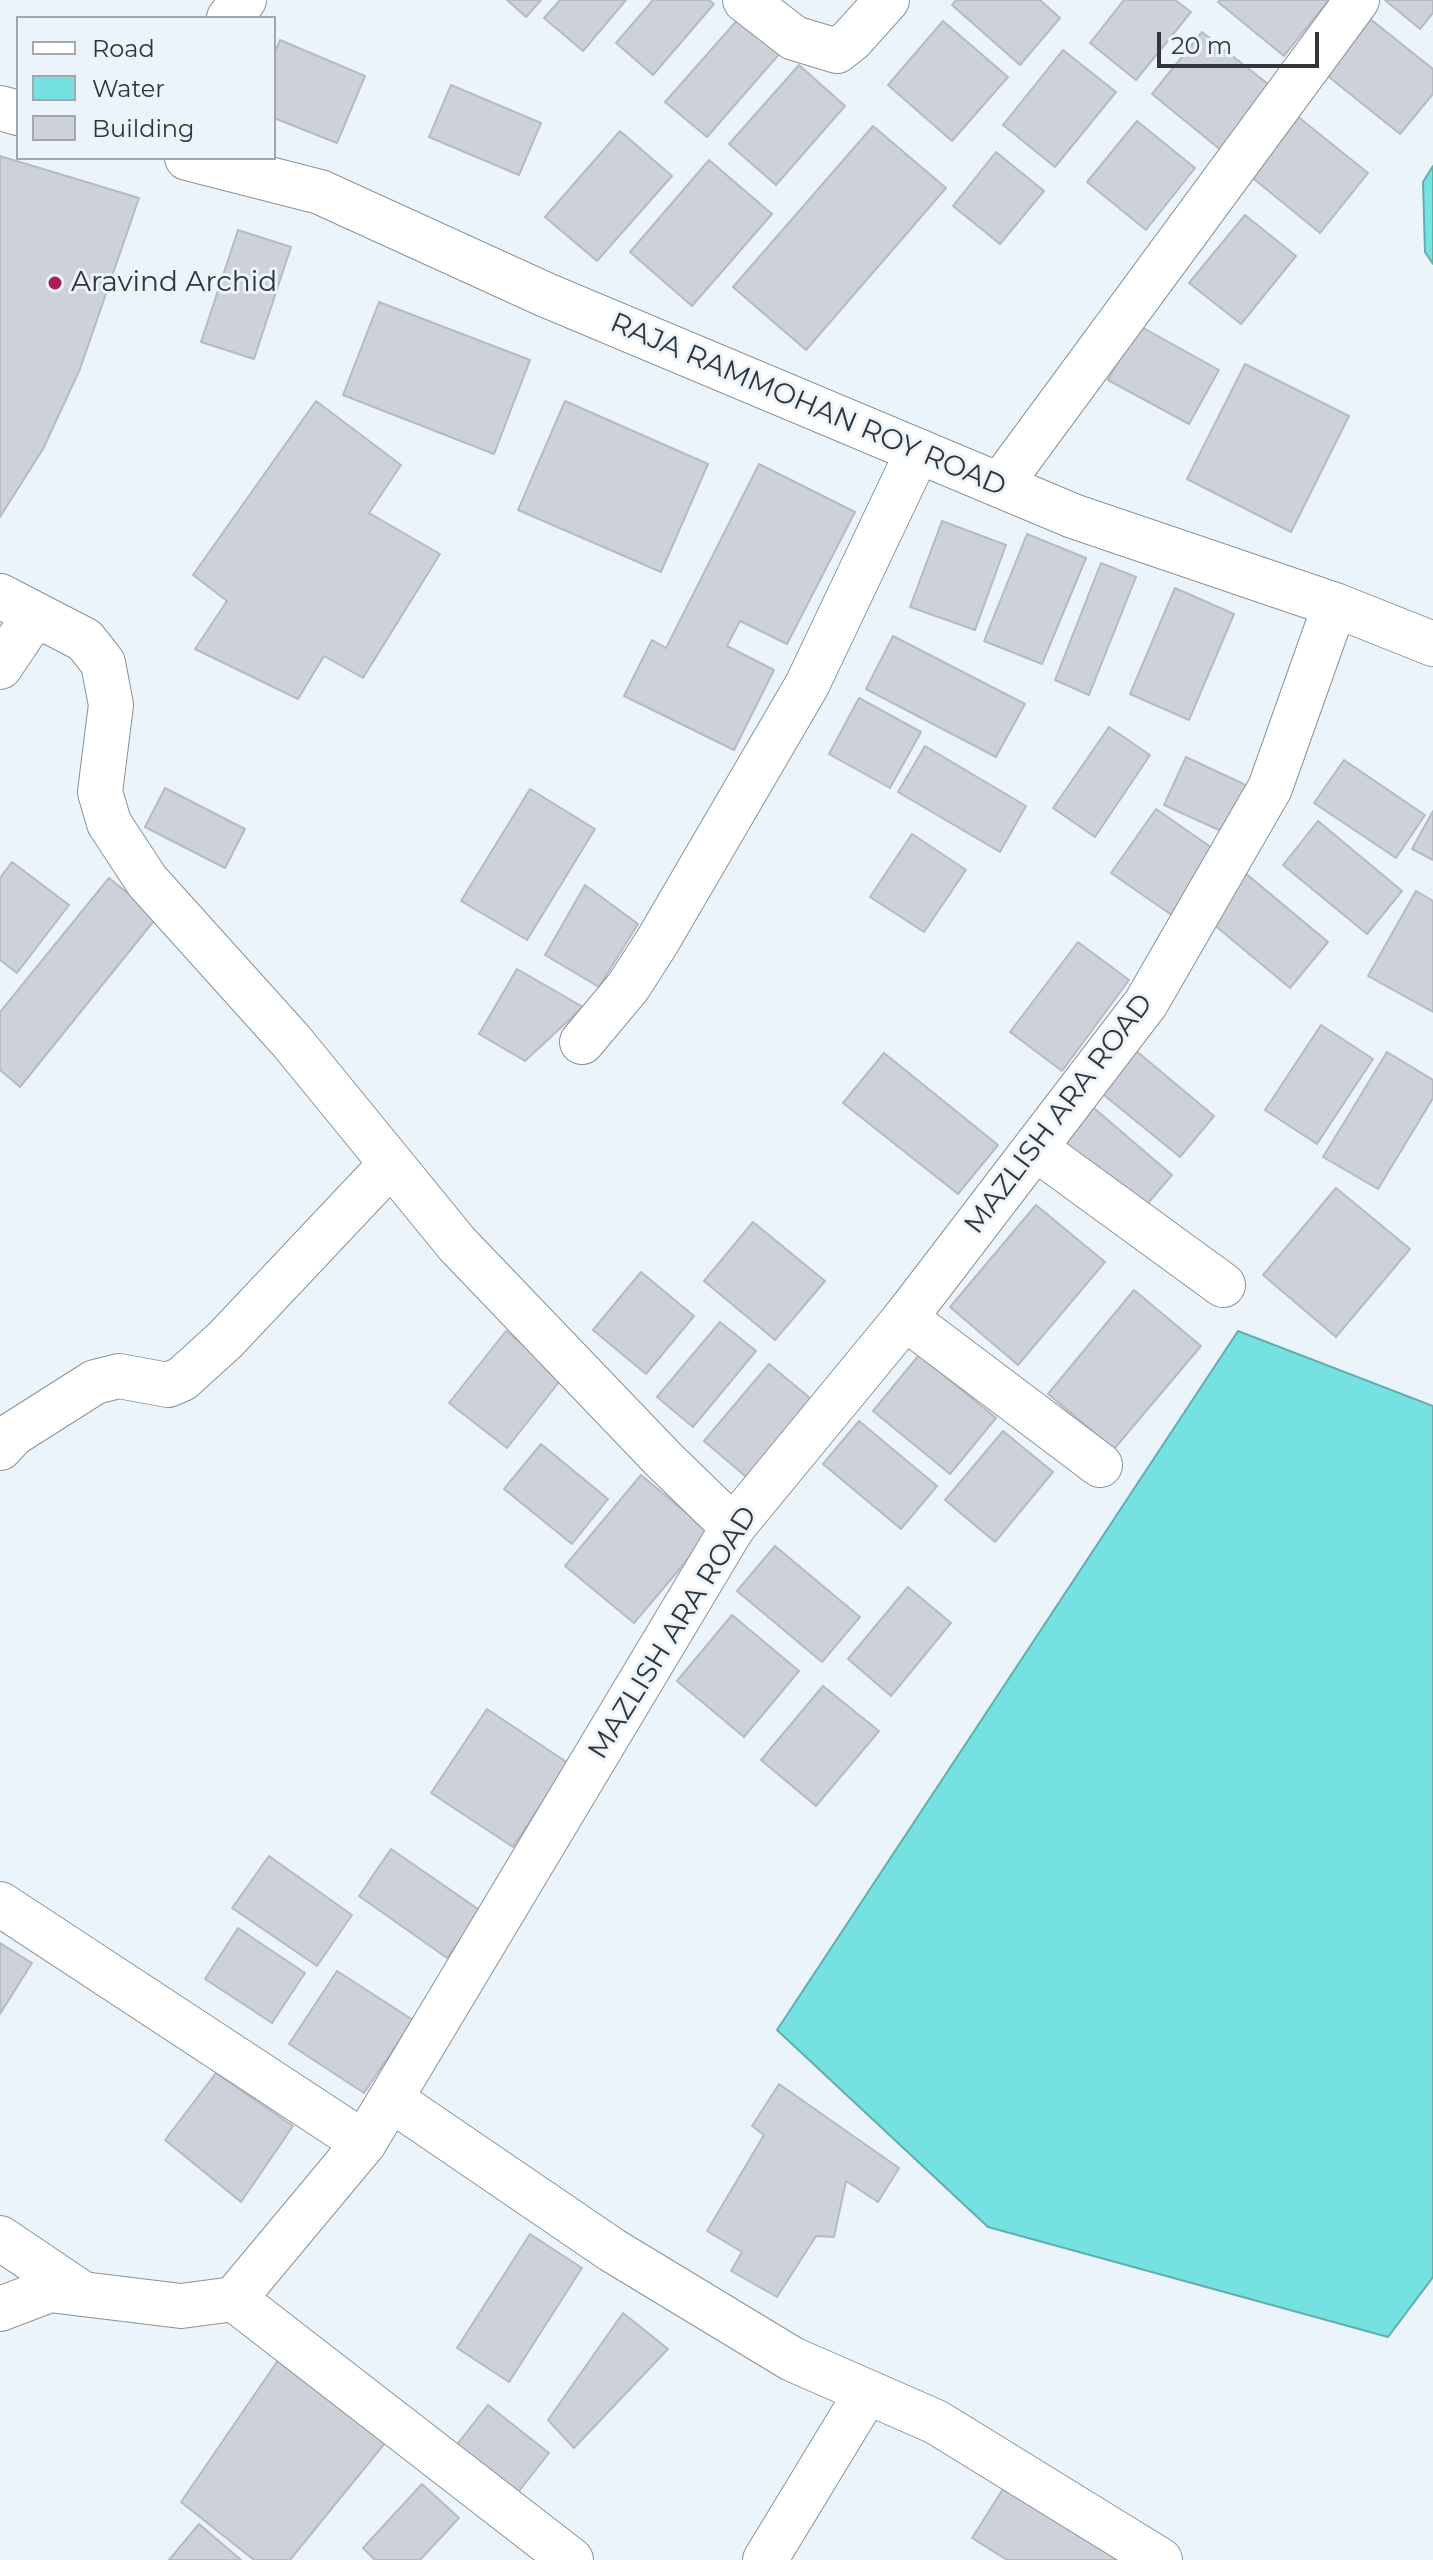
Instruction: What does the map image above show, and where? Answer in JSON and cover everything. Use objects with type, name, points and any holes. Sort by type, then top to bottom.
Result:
[{"type":"street","points":[[231,16],[244,0]]},
{"type":"street","points":[[745,0],[794,38],[837,51],[887,0]]},
{"type":"street","points":[[1000,485],[1357,0]]},
{"type":"street","name":"RAJA RAMMOHAN ROY ROAD","points":[[195,160],[320,192],[546,295],[1073,516],[1335,605],[1433,644]]},
{"type":"street","points":[[582,1042],[628,987],[657,942],[807,685],[918,451]]},
{"type":"street","points":[[0,667],[17,605],[85,640],[103,663],[111,705],[100,792],[109,823],[125,851],[147,881],[292,1042],[457,1244],[664,1460],[733,1527]]},
{"type":"street","name":"MAZLISH ARA ROAD","points":[[234,2299],[364,2143],[392,2100],[733,1527],[905,1318],[1146,1003],[1270,788],[1335,605]]},
{"type":"street","points":[[1035,1148],[1223,1285]]},
{"type":"street","points":[[0,1448],[13,1434],[95,1382],[119,1376],[168,1385],[182,1379],[225,1340],[391,1164]]},
{"type":"street","points":[[905,1318],[1100,1465]]},
{"type":"street","points":[[0,1904],[364,2143]]},
{"type":"street","points":[[392,2100],[612,2250],[792,2359],[936,2422],[1160,2560]]},
{"type":"street","points":[[0,2238],[83,2294]]},
{"type":"street","points":[[0,2309],[50,2290],[181,2306],[234,2299],[571,2560]]},
{"type":"street","points":[[765,2560],[867,2392]]},
{"type":"water","points":[[1433,166],[1433,264],[1425,252],[1423,182]]},
{"type":"water","points":[[1238,1331],[1433,1406],[1433,2277],[1388,2337],[988,2227],[777,2030]]},
{"type":"building","points":[[507,0],[541,0],[526,17]]},
{"type":"building","points":[[560,0],[626,0],[583,51],[544,18]]},
{"type":"building","points":[[653,0],[709,0],[714,4],[653,75],[616,43]]},
{"type":"building","points":[[956,0],[1040,0],[1060,18],[1020,65],[952,5]]},
{"type":"building","points":[[1124,0],[1175,0],[1191,12],[1136,80],[1090,43]]},
{"type":"building","points":[[1385,0],[1433,0],[1433,13],[1420,29]]},
{"type":"building","points":[[1328,1],[1284,56],[1218,2]]},
{"type":"building","points":[[740,17],[781,52],[707,137],[665,102]]},
{"type":"building","points":[[1369,18],[1433,69],[1433,94],[1400,134],[1324,73]]},
{"type":"building","points":[[943,21],[1008,77],[952,141],[888,85]]},
{"type":"building","points":[[1202,32],[1273,88],[1222,151],[1152,94]]},
{"type":"building","points":[[280,40],[365,76],[337,143],[276,119],[276,50]]},
{"type":"building","points":[[1063,50],[1116,92],[1055,167],[1003,125]]},
{"type":"building","points":[[799,65],[845,106],[776,185],[729,144]]},
{"type":"building","points":[[451,85],[541,123],[519,175],[429,137]]},
{"type":"building","points":[[1297,116],[1368,173],[1320,233],[1249,175]]},
{"type":"building","points":[[1137,121],[1195,168],[1146,230],[1087,182]]},
{"type":"building","points":[[873,126],[946,188],[806,350],[733,287]]},
{"type":"building","points":[[620,131],[672,176],[597,261],[545,217]]},
{"type":"building","points":[[996,152],[1044,191],[1000,244],[953,206]]},
{"type":"building","name":"Aravind Archid","points":[[0,156],[139,198],[80,369],[43,449],[0,517]]},
{"type":"building","points":[[709,160],[772,214],[692,306],[630,252]]},
{"type":"building","points":[[1245,215],[1296,256],[1241,324],[1189,283]]},
{"type":"building","points":[[238,230],[291,247],[254,359],[201,342]]},
{"type":"building","points":[[379,302],[530,360],[494,454],[343,395]]},
{"type":"building","points":[[1138,325],[1219,370],[1189,424],[1108,380]]},
{"type":"building","points":[[1245,364],[1349,416],[1291,532],[1187,479]]},
{"type":"building","points":[[316,401],[401,465],[369,513],[440,554],[363,678],[324,656],[298,699],[195,649],[227,601],[193,575]]},
{"type":"building","points":[[565,401],[708,464],[661,572],[518,510]]},
{"type":"building","points":[[759,464],[855,512],[787,644],[740,621],[727,646],[774,670],[734,750],[624,696],[652,640],[666,648]]},
{"type":"building","points":[[942,521],[1006,545],[975,630],[910,607]]},
{"type":"building","points":[[1027,534],[1086,558],[1042,664],[984,641]]},
{"type":"building","points":[[1101,563],[1136,577],[1089,695],[1055,680]]},
{"type":"building","points":[[1175,588],[1234,614],[1189,720],[1130,694]]},
{"type":"building","points":[[893,636],[1025,704],[996,757],[866,689]]},
{"type":"building","points":[[859,698],[921,732],[890,788],[829,754]]},
{"type":"building","points":[[1109,727],[1150,755],[1095,837],[1053,808]]},
{"type":"building","points":[[925,746],[1026,806],[1000,852],[898,792]]},
{"type":"building","points":[[1186,757],[1252,788],[1230,835],[1164,805]]},
{"type":"building","points":[[1344,760],[1425,815],[1396,858],[1314,803]]},
{"type":"building","points":[[165,788],[245,829],[225,868],[145,827]]},
{"type":"building","points":[[530,789],[595,829],[527,940],[461,901]]},
{"type":"building","points":[[1156,809],[1218,852],[1173,916],[1111,873]]},
{"type":"building","points":[[1433,811],[1433,860],[1412,849]]},
{"type":"building","points":[[1318,821],[1402,891],[1367,934],[1283,865]]},
{"type":"building","points":[[912,834],[966,870],[924,932],[870,897]]},
{"type":"building","points":[[12,862],[69,905],[17,973],[0,960],[0,878]]},
{"type":"building","points":[[1244,872],[1328,942],[1290,988],[1206,918]]},
{"type":"building","points":[[109,878],[157,917],[20,1087],[0,1070],[0,1012]]},
{"type":"building","points":[[585,885],[638,924],[599,987],[545,955]]},
{"type":"building","points":[[1416,891],[1433,901],[1433,1012],[1368,976]]},
{"type":"building","points":[[1078,942],[1129,980],[1062,1071],[1010,1032]]},
{"type":"building","points":[[517,969],[583,1007],[525,1061],[479,1034]]},
{"type":"building","points":[[1321,1025],[1373,1059],[1317,1144],[1265,1110]]},
{"type":"building","points":[[1134,1049],[1214,1116],[1180,1157],[1099,1091]]},
{"type":"building","points":[[1387,1052],[1433,1080],[1433,1098],[1378,1189],[1323,1157]]},
{"type":"building","points":[[884,1053],[998,1145],[958,1194],[843,1103]]},
{"type":"building","points":[[1088,1103],[1172,1175],[1136,1217],[1053,1144]]},
{"type":"building","points":[[1336,1188],[1410,1249],[1336,1337],[1263,1275]]},
{"type":"building","points":[[1036,1205],[1105,1262],[1018,1365],[950,1307]]},
{"type":"building","points":[[753,1222],[825,1281],[775,1340],[704,1281]]},
{"type":"building","points":[[641,1272],[694,1316],[646,1374],[593,1330]]},
{"type":"building","points":[[1134,1290],[1201,1346],[1114,1449],[1048,1394]]},
{"type":"building","points":[[720,1322],[756,1351],[693,1427],[657,1397]]},
{"type":"building","points":[[506,1331],[563,1377],[507,1448],[449,1403]]},
{"type":"building","points":[[919,1355],[996,1418],[950,1474],[873,1411]]},
{"type":"building","points":[[769,1364],[816,1403],[751,1481],[704,1441]]},
{"type":"building","points":[[859,1421],[937,1486],[901,1529],[823,1464]]},
{"type":"building","points":[[1003,1431],[1053,1472],[995,1542],[945,1500]]},
{"type":"building","points":[[541,1444],[608,1499],[572,1544],[504,1489]]},
{"type":"building","points":[[641,1475],[710,1533],[634,1623],[565,1566]]},
{"type":"building","points":[[775,1546],[860,1617],[822,1662],[737,1591]]},
{"type":"building","points":[[908,1587],[951,1623],[891,1696],[848,1659]]},
{"type":"building","points":[[732,1615],[799,1671],[744,1737],[677,1681]]},
{"type":"building","points":[[823,1686],[879,1731],[816,1806],[761,1760]]},
{"type":"building","points":[[487,1709],[568,1763],[513,1847],[431,1793]]},
{"type":"building","points":[[391,1849],[481,1911],[447,1958],[359,1896]]},
{"type":"building","points":[[269,1856],[352,1915],[317,1966],[232,1908]]},
{"type":"building","points":[[238,1928],[305,1973],[272,2023],[205,1979]]},
{"type":"building","points":[[0,1943],[32,1963],[0,2014]]},
{"type":"building","points":[[337,1971],[413,2020],[364,2093],[289,2044]]},
{"type":"building","points":[[216,2073],[293,2126],[241,2202],[165,2140]]},
{"type":"building","points":[[779,2084],[899,2168],[878,2202],[846,2181],[834,2237],[816,2236],[777,2297],[731,2271],[742,2252],[707,2231],[764,2135],[752,2126]]},
{"type":"building","points":[[530,2234],[582,2268],[509,2382],[457,2348]]},
{"type":"building","points":[[623,2313],[668,2349],[574,2448],[548,2420]]},
{"type":"building","points":[[281,2356],[385,2443],[290,2560],[254,2560],[181,2502]]},
{"type":"building","points":[[488,2405],[549,2453],[512,2500],[451,2452]]},
{"type":"building","points":[[1010,2478],[1133,2560],[1007,2560],[972,2538]]},
{"type":"building","points":[[422,2484],[459,2518],[420,2560],[375,2560],[363,2548]]},
{"type":"building","points":[[199,2524],[241,2560],[169,2560]]},
{"type":"place","name":"Aravind Archid","points":[[55,283]]}]
